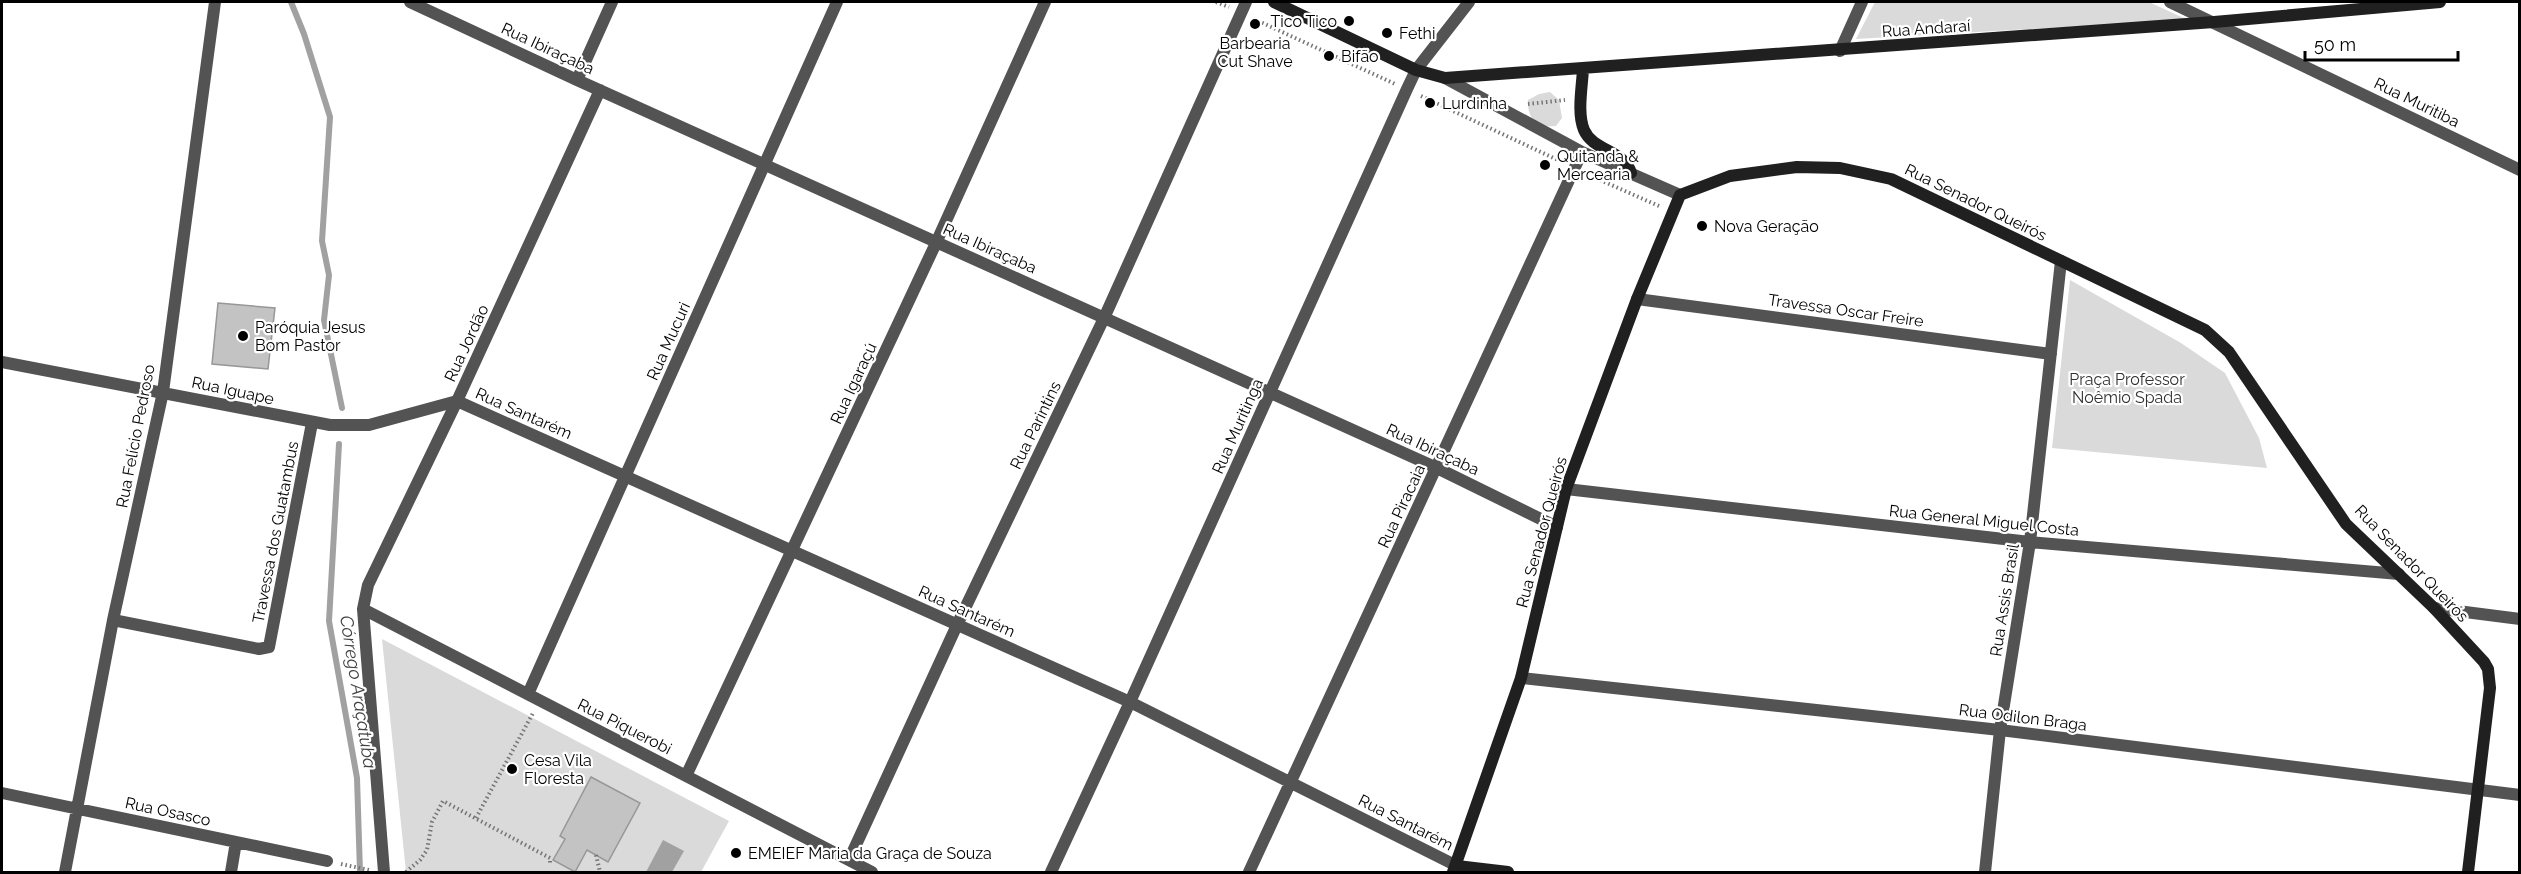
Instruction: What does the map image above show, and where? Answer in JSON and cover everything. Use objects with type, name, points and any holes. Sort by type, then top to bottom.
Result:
[{"type":"street","name":"Rua Felício Pedroso","points":[[65,873],[113,620],[163,392],[214,2]]},
{"type":"street","name":"Rua Ibiraçaba","points":[[414,2],[578,80],[936,243],[1105,316],[1437,468],[1557,526]]},
{"type":"street","points":[[578,80],[612,2]]},
{"type":"street","name":"Rua Igaraçú","points":[[686,776],[936,243],[1045,2]]},
{"type":"street","name":"Rua Parintins","points":[[849,860],[957,625],[1105,316],[1246,2]]},
{"type":"street","name":"Rua Andaraí","points":[[1274,2],[1416,70],[1445,78],[1840,51],[2440,2]]},
{"type":"street","name":"Rua Muritinga","points":[[1051,873],[1416,70],[1469,2]]},
{"type":"street","points":[[1840,51],[1862,2]]},
{"type":"street","name":"Rua Muritiba","points":[[2170,2],[2520,170]]},
{"type":"street","name":"Rua Mucuri","points":[[528,694],[766,164],[834,3]]},
{"type":"street","points":[[1583,69],[1581,120],[1585,134],[1628,162],[1631,173]]},
{"type":"street","points":[[1445,78],[1582,152],[1680,195]]},
{"type":"street","name":"Rua Jordão","points":[[363,609],[369,585],[379,562],[457,401],[600,90]]},
{"type":"street","name":"Rua Piracaia","points":[[1249,873],[1582,152]]},
{"type":"street","name":"Rua Senador Queirós","points":[[1455,869],[1521,678],[1566,489],[1637,299],[1680,195],[1730,176],[1797,167],[1840,168],[1891,179],[2205,330],[2229,352],[2346,524],[2434,608],[2488,669],[2490,688],[2468,873]]},
{"type":"street","name":"Rua Assis Brasil","points":[[1985,873],[2000,730],[2030,543],[2061,261]]},
{"type":"street","name":"Travessa Oscar Freire","points":[[1637,299],[2051,354]]},
{"type":"street","name":"Rua Iguape","points":[[2,362],[312,423],[350,427],[369,425],[457,401]]},
{"type":"street","name":"Rua Santarém","points":[[457,401],[1130,702],[1292,782],[1455,869]]},
{"type":"street","name":"Travessa dos Guatambus","points":[[113,620],[259,649],[269,647],[312,423]]},
{"type":"street","name":"Rua General Miguel Costa","points":[[1566,489],[2030,543],[2399,574]]},
{"type":"street","points":[[2434,608],[2520,619]]},
{"type":"street","points":[[363,609],[379,872]]},
{"type":"street","name":"Rua Piquerobi","points":[[363,609],[872,873]]},
{"type":"street","name":"Rua Odilon Braga","points":[[1521,678],[2000,730],[2520,795]]},
{"type":"street","name":"Rua Osasco","points":[[2,793],[327,861]]},
{"type":"street","points":[[231,873],[236,842]]},
{"type":"street","points":[[1455,869],[1508,873]]},
{"type":"path","points":[[1575,168],[1673,213]]},
{"type":"path","points":[[476,819],[540,700]]},
{"type":"path","points":[[406,873],[427,850],[432,822],[443,801],[550,858],[550,865]]},
{"type":"path","points":[[596,855],[600,873]]},
{"type":"path","points":[[344,864],[379,872]]},
{"type":"green space","points":[[1875,2],[2149,2],[2188,20],[1856,39]]},
{"type":"green space","points":[[1550,92],[1559,100],[1562,118],[1556,126],[1543,125],[1534,121],[1528,107],[1528,100],[1539,94]]},
{"type":"green space","name":"Praça Professor Noêmio Spada","points":[[2070,280],[2181,343],[2225,373],[2259,438],[2267,468],[2052,448]]},
{"type":"green space","name":"Cesa Vila Floresta","points":[[382,639],[729,821],[701,872],[406,872]]},
{"type":"shaded area","points":[[663,840],[684,851],[672,872],[646,872]]},
{"type":"building","name":"Paróquia Jesus Bom Pastor","points":[[218,303],[275,308],[268,369],[212,364]]},
{"type":"building","points":[[591,777],[640,803],[608,862],[587,850],[575,872],[553,860],[565,839],[560,836]]},
{"type":"waterway","name":"Córrego Araçatuba","points":[[291,2],[304,34],[330,117],[322,241],[329,275],[324,320],[342,408]]},
{"type":"waterway","name":"Córrego Araçatuba","points":[[339,444],[329,621],[357,778],[360,872]]},
{"type":"place","name":"Tico Tico","points":[[1349,21]]},
{"type":"place","name":"Barbearia Cut Shave","points":[[1255,24]]},
{"type":"place","name":"Fethi","points":[[1387,33]]},
{"type":"place","name":"Bifão","points":[[1329,56]]},
{"type":"place","name":"Lurdinha","points":[[1430,103]]},
{"type":"place","name":"Quitanda & Mercearia","points":[[1545,165]]},
{"type":"place","name":"Nova Geração","points":[[1702,226]]},
{"type":"place","name":"Paróquia Jesus Bom Pastor","points":[[243,336]]},
{"type":"place","name":"Cesa Vila Floresta","points":[[512,769]]},
{"type":"place","name":"EMEIEF Maria da Graça de Souza","points":[[736,853]]}]
